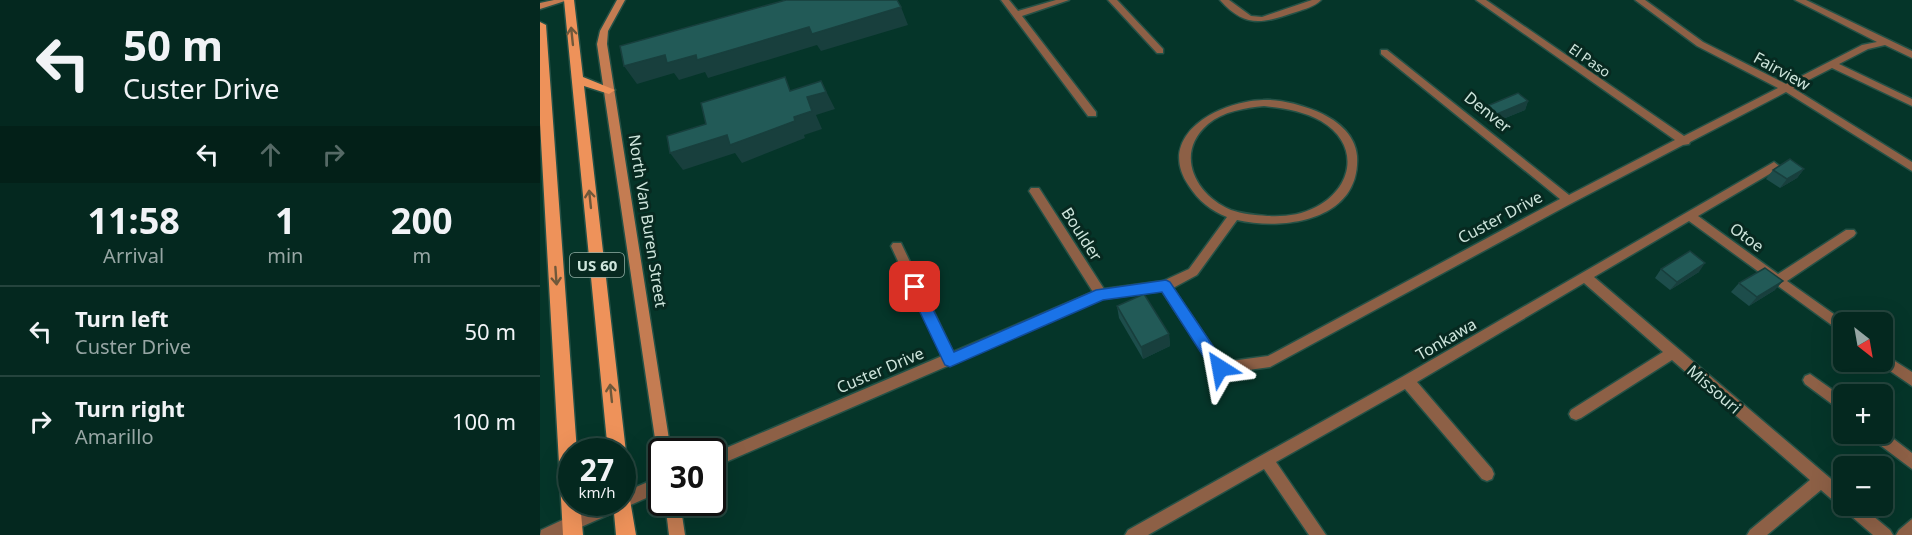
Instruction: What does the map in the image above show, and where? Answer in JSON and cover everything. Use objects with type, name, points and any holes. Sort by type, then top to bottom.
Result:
[{"type":"main road","name":"US 60","points":[[566,0],[615,438]]},
{"type":"main road","name":"US 60","points":[[540,25],[573,529]]},
{"type":"main road","points":[[576,79],[609,90]]},
{"type":"main road","points":[[624,516],[626,535]]},
{"type":"street","points":[[540,6],[566,0]]},
{"type":"street","name":"North Van Buren Street","points":[[621,0],[604,31],[602,44],[662,438]]},
{"type":"street","points":[[1005,0],[1092,114]]},
{"type":"street","points":[[1016,15],[1065,0]]},
{"type":"street","points":[[1112,0],[1160,51]]},
{"type":"street","points":[[1224,0],[1242,16],[1254,21],[1269,20],[1317,0]]},
{"type":"street","name":"El Paso","points":[[1480,0],[1685,142]]},
{"type":"street","name":"Fairview","points":[[1639,0],[1700,44],[1788,89],[1912,167]]},
{"type":"street","points":[[1799,0],[1883,43],[1912,55]]},
{"type":"street","name":"Custer Drive","points":[[1166,286],[1220,368],[1270,361],[1568,201],[1865,48],[1883,43]]},
{"type":"street","name":"Denver","points":[[1384,52],[1568,201]]},
{"type":"street","points":[[1833,65],[1912,103]]},
{"type":"street","points":[[1264,103],[1292,105],[1324,117],[1343,132],[1354,151],[1351,182],[1337,200],[1313,214],[1283,220],[1251,219],[1235,215],[1203,197],[1188,178],[1183,158],[1190,138],[1205,122],[1237,106],[1264,103]]},
{"type":"street","name":"Tonkawa","points":[[1132,535],[1407,381],[1774,166]]},
{"type":"street","name":"Boulder","points":[[1035,191],[1101,294]]},
{"type":"street","name":"Custer Drive","points":[[726,455],[1101,294],[1166,286],[1193,272],[1235,215]]},
{"type":"street","name":"Otoe","points":[[1689,215],[1833,321]]},
{"type":"street","points":[[1779,280],[1850,233]]},
{"type":"street","points":[[897,246],[950,360]]},
{"type":"street","name":"Missouri","points":[[1585,277],[1833,491]]},
{"type":"street","points":[[1576,414],[1672,353]]},
{"type":"street","points":[[1893,366],[1912,380]]},
{"type":"street","points":[[1810,380],[1833,398]]},
{"type":"street","points":[[1407,381],[1487,474]]},
{"type":"street","points":[[1890,444],[1912,462]]},
{"type":"street","points":[[1267,461],[1318,535]]},
{"type":"street","points":[[1755,535],[1820,481]]},
{"type":"street","points":[[546,535],[573,529],[596,516]]},
{"type":"street","points":[[674,516],[677,535]]},
{"type":"street","points":[[1862,516],[1885,535]]},
{"type":"street","points":[[1904,535],[1912,527]]},
{"type":"building","points":[[786,0],[897,0],[901,7],[812,34],[809,27],[697,60],[696,55],[667,63],[665,55],[624,66],[620,46]]},
{"type":"building","points":[[785,77],[790,91],[821,81],[826,92],[807,97],[812,111],[794,117],[795,121],[730,145],[727,135],[670,153],[667,136],[706,124],[701,103]]},
{"type":"building","points":[[1518,93],[1528,101],[1497,114],[1487,106]]},
{"type":"building","points":[[1790,159],[1804,169],[1787,179],[1773,170]]},
{"type":"building","points":[[1690,251],[1705,263],[1677,282],[1661,269]]},
{"type":"building","points":[[1765,268],[1783,281],[1757,297],[1739,283]]},
{"type":"building","points":[[1144,294],[1169,334],[1141,347],[1117,306]]},
{"type":"route","points":[[915,287],[942,348],[950,360],[1101,294],[1166,286],[1220,368]]}]
